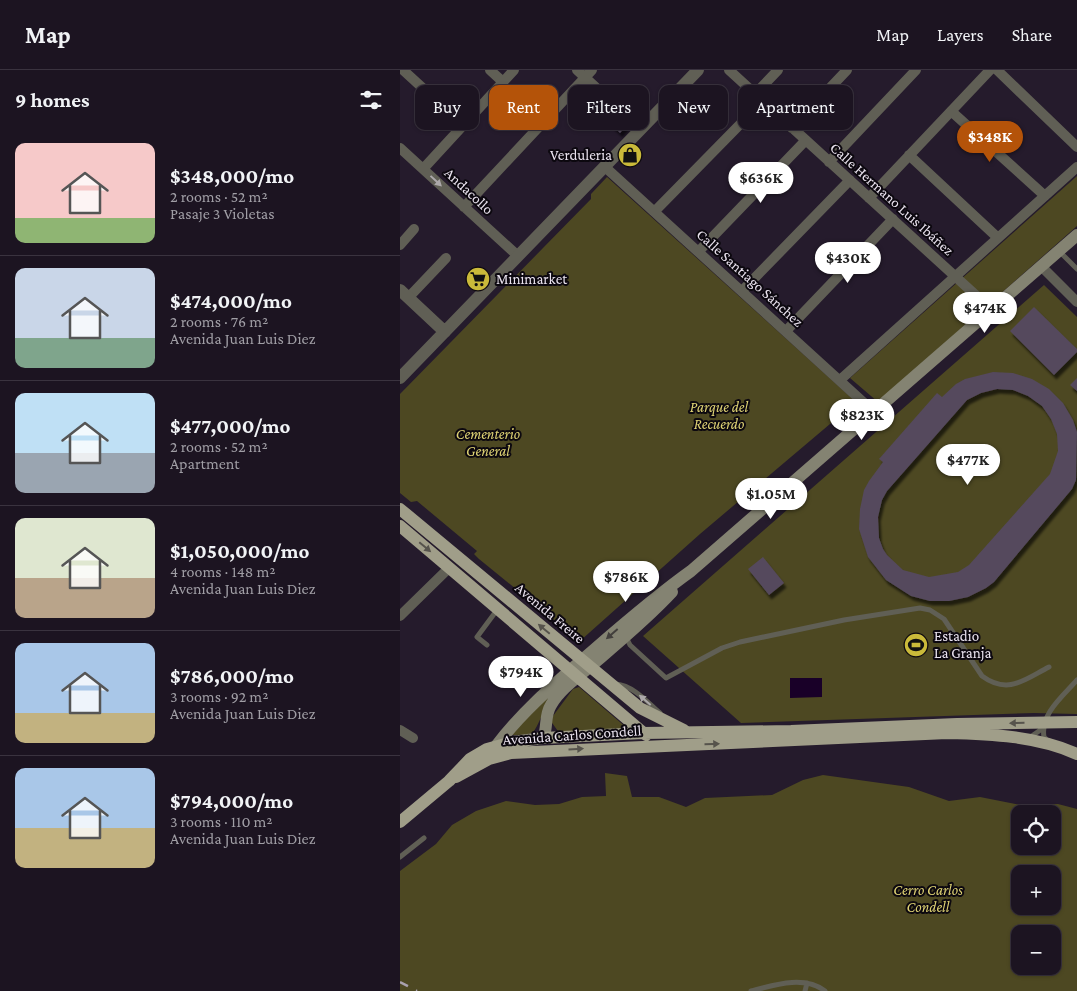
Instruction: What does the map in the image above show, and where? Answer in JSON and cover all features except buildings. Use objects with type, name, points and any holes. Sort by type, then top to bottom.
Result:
[{"type":"main road","points":[[496,746],[520,719],[574,674],[639,610],[691,571],[1077,235]]},
{"type":"main road","name":"Avenida Freire","points":[[400,509],[640,708],[681,729]]},
{"type":"main road","name":"Avenida Freire","points":[[400,526],[643,732],[663,745]]},
{"type":"main road","points":[[586,663],[626,636],[691,571]]},
{"type":"main road","points":[[528,752],[543,738],[547,714],[551,705],[574,674]]},
{"type":"main road","name":"Avenida Carlos Condell","points":[[449,780],[470,759],[496,746],[543,738],[681,729],[791,731],[992,723],[1043,724],[1077,722]]},
{"type":"main road","name":"Avenida Carlos Condell","points":[[449,780],[489,759],[511,753],[947,733],[1002,736],[1052,745],[1077,754]]},
{"type":"main road","points":[[400,822],[449,780]]},
{"type":"street","points":[[403,70],[419,85]]},
{"type":"street","points":[[490,70],[503,82]]},
{"type":"street","points":[[479,108],[514,70]]},
{"type":"street","points":[[649,122],[698,70]]},
{"type":"street","name":"Calle Hermano Luis Ibáñez","points":[[729,70],[746,85]]},
{"type":"street","points":[[767,85],[778,70]]},
{"type":"street","points":[[833,85],[847,70]]},
{"type":"street","points":[[829,162],[916,70]]},
{"type":"street","points":[[869,198],[990,70]]},
{"type":"street","points":[[996,70],[1077,147]]},
{"type":"street","points":[[464,207],[585,72],[598,85]]},
{"type":"street","points":[[951,111],[1045,196]]},
{"type":"street","points":[[655,211],[738,120]]},
{"type":"street","points":[[423,169],[458,130]]},
{"type":"street","points":[[400,378],[641,130]]},
{"type":"street","name":"Calle Hermano Luis Ibáñez","points":[[794,130],[992,310]]},
{"type":"street","points":[[698,251],[806,140]]},
{"type":"street","name":"Andacollo","points":[[400,148],[518,256]]},
{"type":"street","points":[[909,155],[998,238]]},
{"type":"street","name":"Calle Santiago Sánchez","points":[[605,167],[874,412]]},
{"type":"street","points":[[840,380],[1077,167]]},
{"type":"street","points":[[742,291],[850,180]]},
{"type":"street","points":[[786,331],[892,219]]},
{"type":"street","points":[[400,245],[414,229]]},
{"type":"street","points":[[445,332],[403,294],[446,258]]},
{"type":"street","points":[[1041,266],[1077,302]]},
{"type":"street","points":[[400,616],[449,568]]},
{"type":"street","points":[[400,730],[413,738]]},
{"type":"lane","points":[[1058,251],[1077,269]]},
{"type":"lane","points":[[626,636],[630,646],[666,678],[722,648],[740,642],[844,620],[920,608],[935,612],[944,619],[982,676],[991,682],[1002,685],[1015,685],[1049,667]]},
{"type":"lane","points":[[487,645],[477,637],[498,609]]},
{"type":"lane","points":[[1026,740],[1039,731],[1052,708],[1077,680]]},
{"type":"lane","points":[[1043,724],[1044,738],[1052,745]]},
{"type":"lane","points":[[400,857],[424,838]]},
{"type":"lane","points":[[752,991],[794,982],[807,982],[825,991]]},
{"type":"lane","points":[[805,991],[807,982]]},
{"type":"green space","points":[[1077,176],[1077,226],[878,402],[850,378]]},
{"type":"green space","name":"Cementerio General","points":[[607,177],[856,402],[700,534],[580,641],[479,559],[474,554],[477,551],[417,501],[411,502],[400,493],[400,394],[591,199],[591,194]]},
{"type":"green space","points":[[1044,285],[1077,317],[1077,714],[1034,713],[741,723],[643,636]]},
{"type":"green space","points":[[579,687],[628,729],[560,734],[550,720],[573,689]]},
{"type":"green space","points":[[552,692],[534,731],[527,734],[511,735]]},
{"type":"green space","name":"Cerro Carlos Condell","points":[[605,773],[627,776],[632,797],[659,797],[686,807],[705,798],[772,795],[803,780],[823,775],[909,787],[949,801],[980,797],[1021,805],[1058,804],[1077,809],[1077,991],[400,991],[400,871],[436,844],[452,825],[476,811],[506,801],[535,805],[559,804],[582,797],[606,796]]},
{"type":"shaded area","points":[[790,678],[822,678],[822,697],[790,698]]},
{"type":"railway","points":[[400,982],[417,991]]},
{"type":"place","name":"Verduleria","points":[[630,155]]},
{"type":"place","name":"Minimarket","points":[[478,279]]},
{"type":"place","name":"Estadio La Granja","points":[[916,645]]},
{"type":"park label","name":"Parque del Recuerdo","points":[[719,416]]}]
